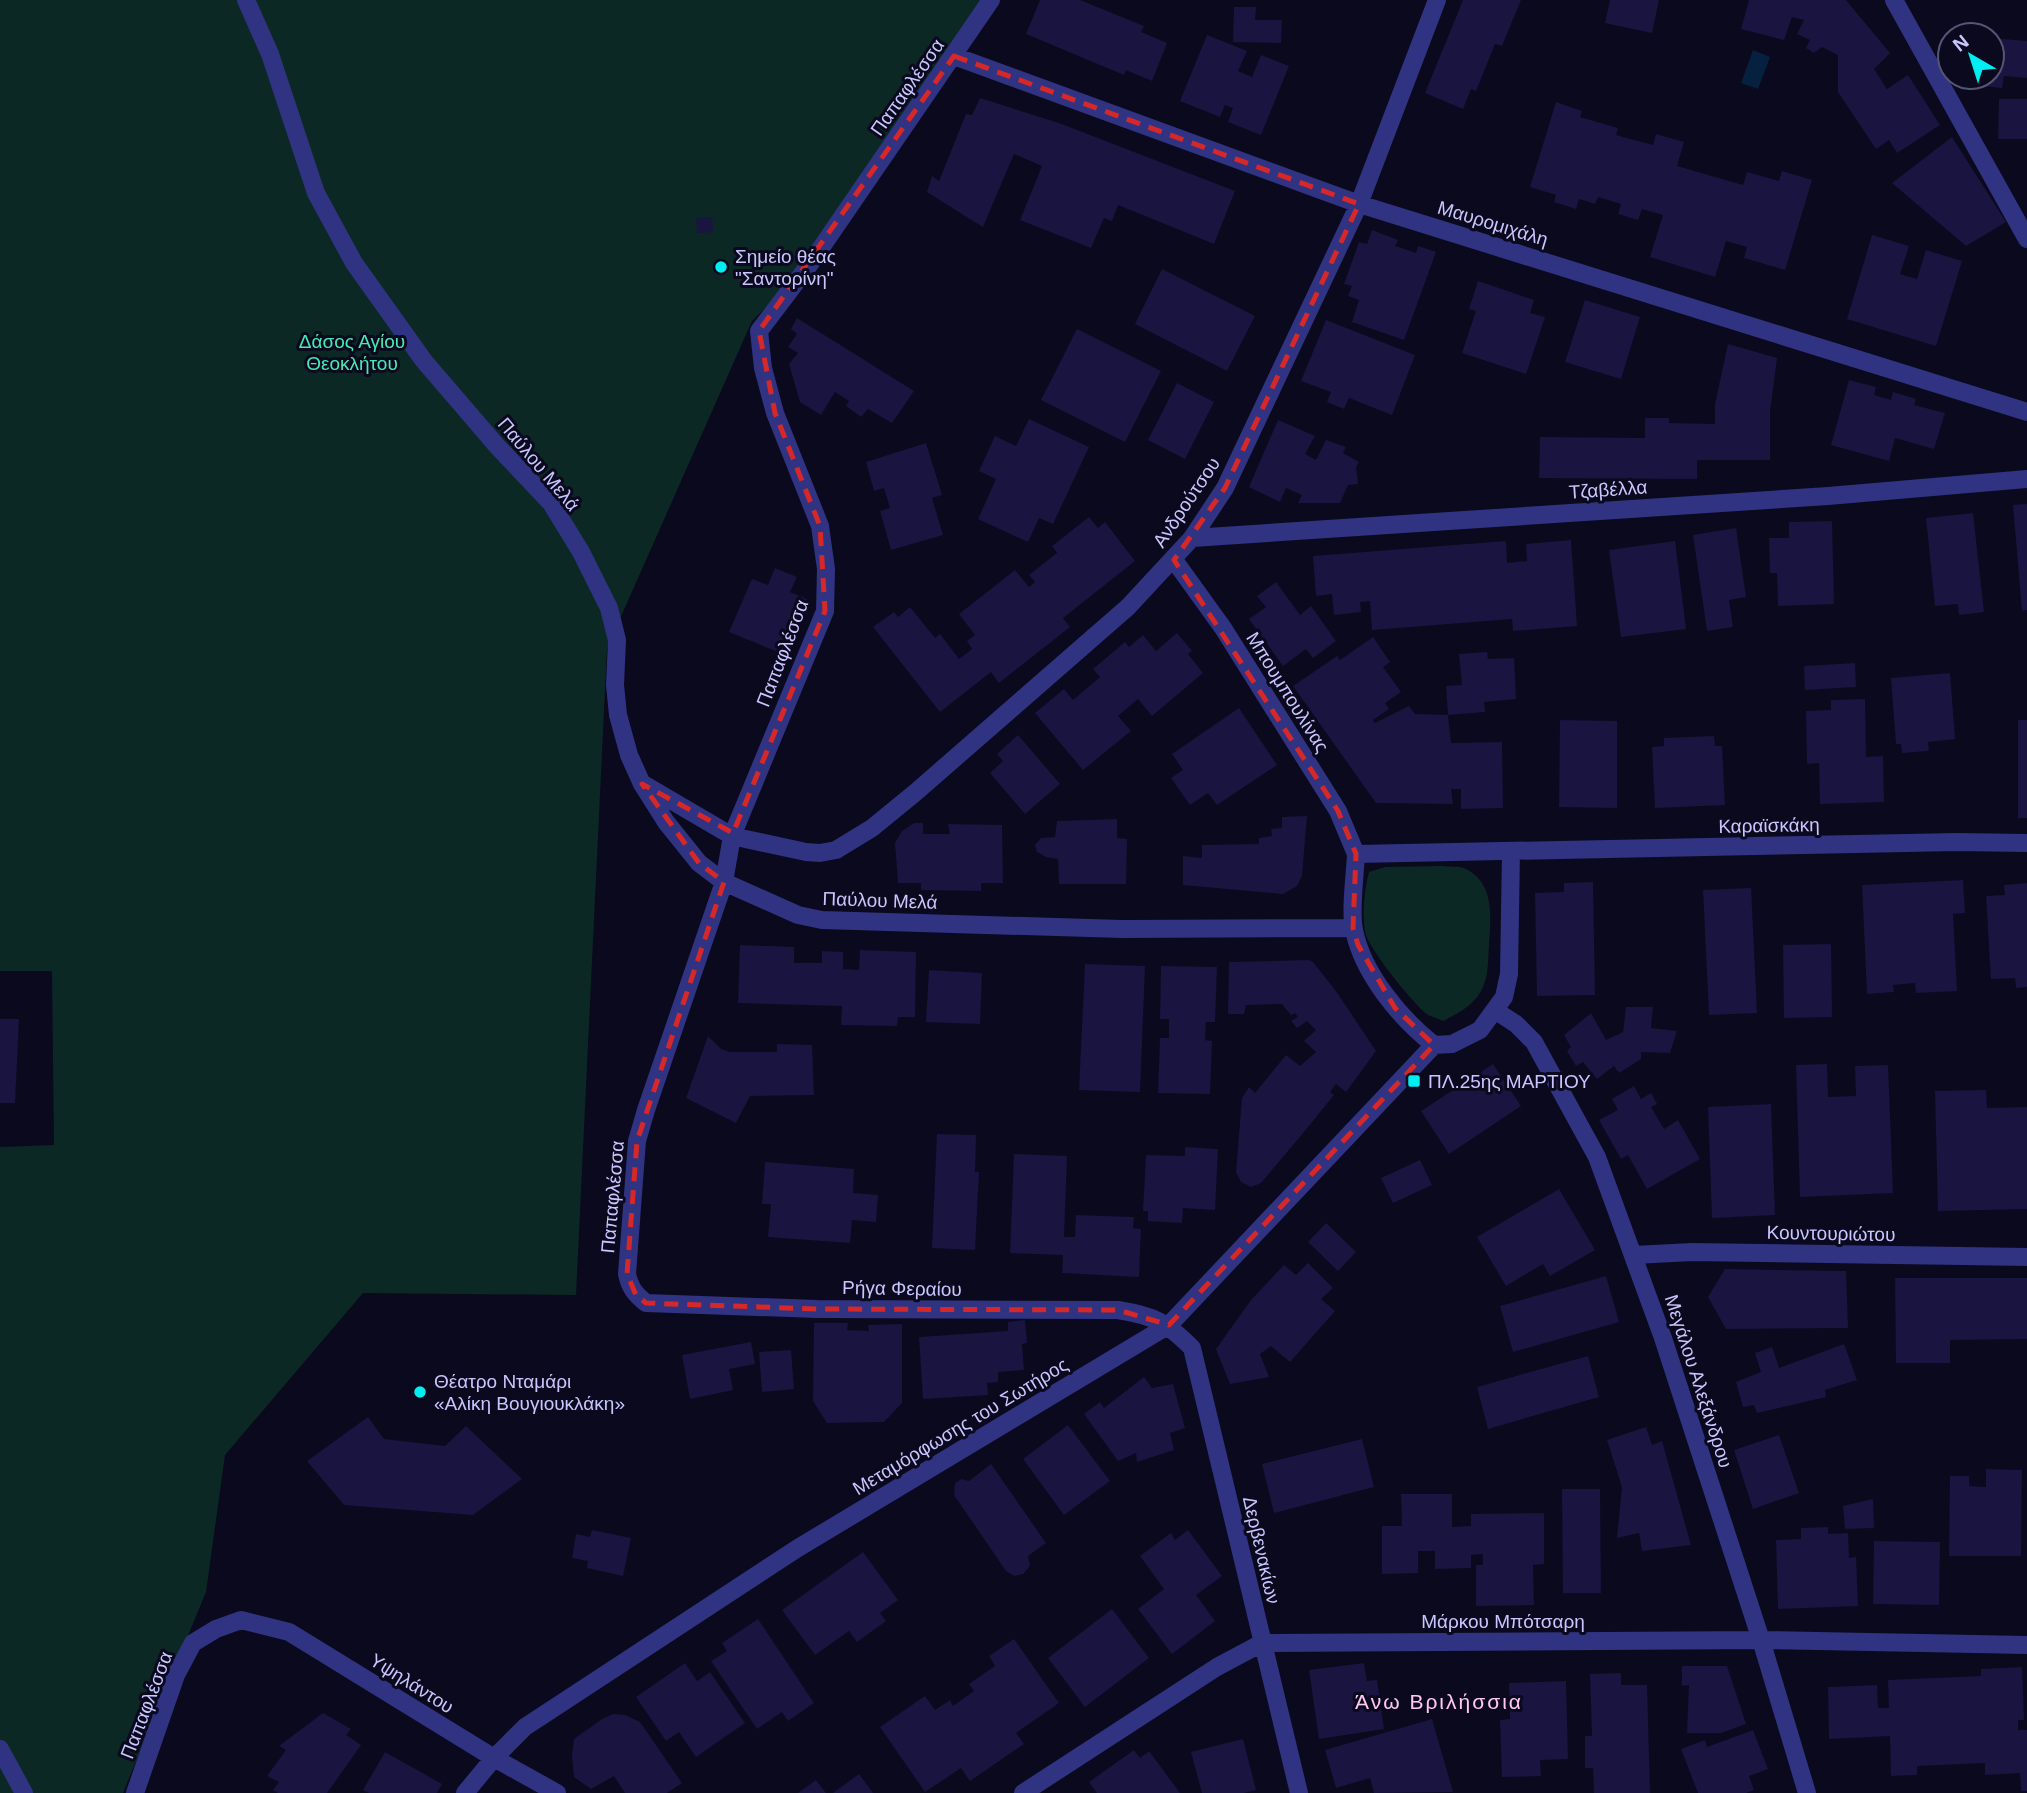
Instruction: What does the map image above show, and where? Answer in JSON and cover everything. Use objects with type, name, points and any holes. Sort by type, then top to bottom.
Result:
[{"type":"street","name":"Παύλου Μελά","points":[[246,0],[270,54],[316,193],[354,263],[424,360],[497,446],[551,503],[581,552],[609,608],[617,640],[615,685],[618,715],[629,755],[642,784],[666,822],[699,863],[724,882],[798,915],[822,920],[1122,929],[1353,928]]},
{"type":"street","name":"Παπαφλέσσα","points":[[636,1295],[629,1286],[627,1274],[637,1141],[724,882],[732,836],[825,611],[826,569],[820,526],[775,413],[764,368],[759,331],[812,261],[991,0]]},
{"type":"street","name":"Ανδρούτσου","points":[[642,784],[732,836],[806,852],[820,853],[843,846],[872,828],[916,792],[1128,607],[1192,538],[1225,488],[1359,204],[1437,0]]},
{"type":"street","points":[[1894,0],[2027,239]]},
{"type":"street","name":"Μαυρομιχάλη","points":[[954,56],[1359,204],[2027,412]]},
{"type":"street","name":"Τζαβέλλα","points":[[1192,538],[1828,496],[2027,479]]},
{"type":"street","name":"Μπουμπουλίνας","points":[[1174,560],[1223,628],[1338,811],[1356,854]]},
{"type":"street","name":"Καραϊσκάκη","points":[[1356,854],[1957,842],[2027,843]]},
{"type":"street","points":[[1356,854],[1353,928],[1366,961],[1395,1008],[1434,1045],[1445,1046],[1462,1041],[1480,1030],[1504,997],[1509,974],[1511,851]]},
{"type":"street","name":"Μεγάλου Αλεξάνδρου","points":[[1496,1011],[1516,1024],[1534,1042],[1597,1157],[1634,1255],[1761,1640],[1807,1793]]},
{"type":"street","name":"Μεταμόρφωσης του Σωτήρος","points":[[465,1793],[525,1727],[798,1548],[1169,1325],[1434,1045]]},
{"type":"street","name":"Κουντουριώτου","points":[[1634,1255],[1692,1252],[2027,1257]]},
{"type":"street","name":"Ρήγα Φεραίου","points":[[636,1295],[646,1303],[817,1309],[1118,1310],[1141,1314],[1169,1325]]},
{"type":"street","name":"Δερβενακίων","points":[[1169,1325],[1192,1348],[1299,1793]]},
{"type":"street","name":"Παπαφλέσσα","points":[[135,1793],[176,1675],[193,1643],[216,1629],[241,1620]]},
{"type":"street","name":"Υψηλάντου","points":[[241,1620],[289,1632],[494,1758],[557,1793]]},
{"type":"street","name":"Μάρκου Μπότσαρη","points":[[1023,1793],[1217,1667],[1262,1643],[1761,1640],[2027,1645]]},
{"type":"street","points":[[0,1749],[24,1793]]},
{"type":"highlighted area","points":[[954,56],[1359,204],[1225,488],[1174,560],[1338,811],[1356,854],[1353,928],[1358,945],[1395,1008],[1434,1045],[1169,1325],[1118,1310],[817,1309],[646,1303],[636,1295],[627,1274],[637,1141],[724,882],[699,863],[642,784],[733,833],[825,611],[820,526],[775,413],[759,331]]},
{"type":"green space","name":"Δάσος Αγίου Θεοκλήτου","points":[[0,0],[981,0],[810,264],[752,321],[607,648],[576,1295],[363,1293],[225,1455],[206,1592],[123,1793],[0,1793],[0,1147],[54,1145],[52,971],[0,971]]},
{"type":"green space","points":[[1385,867],[1464,868],[1481,882],[1489,901],[1490,923],[1488,968],[1484,986],[1469,1005],[1443,1021],[1421,1009],[1383,963],[1365,932],[1364,909],[1369,872]]},
{"type":"water","points":[[1753,50],[1770,57],[1758,89],[1741,83]]},
{"type":"building","points":[[1040,0],[1080,0],[1144,26],[1141,32],[1167,43],[1152,81],[1126,70],[1124,75],[1026,34]]},
{"type":"building","points":[[1463,0],[1521,0],[1502,46],[1495,44],[1476,91],[1471,89],[1463,109],[1425,93]]},
{"type":"building","points":[[1610,0],[1659,0],[1652,33],[1605,23]]},
{"type":"building","points":[[1749,0],[1846,0],[1890,53],[1874,69],[1887,89],[1908,75],[1940,125],[1897,153],[1889,140],[1876,149],[1838,92],[1838,55],[1822,47],[1814,53],[1806,48],[1810,40],[1797,34],[1804,20],[1792,17],[1784,40],[1741,29]]},
{"type":"building","points":[[1234,7],[1256,7],[1255,20],[1282,20],[1281,43],[1233,42]]},
{"type":"building","points":[[1207,35],[1247,51],[1238,71],[1252,77],[1261,55],[1289,66],[1261,135],[1228,122],[1233,108],[1225,105],[1220,117],[1180,101]]},
{"type":"building","points":[[2006,39],[2027,41],[2027,78],[2006,76]]},
{"type":"building","points":[[980,98],[1059,123],[1235,191],[1214,244],[1118,205],[1112,221],[1104,218],[1091,248],[1020,220],[1042,166],[1014,154],[983,227],[973,221],[927,192],[932,176],[939,181],[966,114],[972,115]]},
{"type":"building","points":[[1999,99],[2027,99],[2027,139],[1998,139]]},
{"type":"building","points":[[1556,102],[1582,111],[1580,117],[1618,128],[1616,135],[1653,145],[1656,134],[1684,142],[1677,166],[1743,185],[1747,172],[1779,181],[1782,171],[1812,180],[1785,270],[1744,258],[1747,247],[1726,241],[1715,277],[1650,257],[1663,215],[1642,209],[1638,220],[1618,214],[1621,204],[1598,197],[1595,204],[1579,199],[1576,209],[1554,202],[1556,195],[1530,187]]},
{"type":"building","points":[[1952,137],[2006,222],[1966,246],[1892,183]]},
{"type":"building","points":[[712,217],[713,232],[697,233],[696,218]]},
{"type":"building","points":[[1372,230],[1398,240],[1395,246],[1416,253],[1418,246],[1436,252],[1404,340],[1352,322],[1359,300],[1348,296],[1352,286],[1344,284],[1359,242],[1367,244]]},
{"type":"building","points":[[1872,235],[1909,246],[1900,274],[1917,279],[1926,250],[1962,261],[1936,346],[1847,319]]},
{"type":"building","points":[[1162,269],[1255,316],[1227,371],[1135,324]]},
{"type":"building","points":[[1478,281],[1534,300],[1530,313],[1545,317],[1526,374],[1462,353],[1476,311],[1469,309]]},
{"type":"building","points":[[1585,300],[1640,317],[1621,379],[1565,362]]},
{"type":"building","points":[[797,318],[914,391],[892,423],[868,409],[861,417],[846,406],[849,401],[835,392],[821,415],[800,402],[789,364],[798,353],[788,347],[797,334],[791,329]]},
{"type":"building","points":[[1326,320],[1415,355],[1392,415],[1349,398],[1344,409],[1327,402],[1331,392],[1301,381]]},
{"type":"building","points":[[1077,329],[1161,371],[1125,442],[1041,400]]},
{"type":"building","points":[[1728,344],[1777,358],[1770,412],[1770,460],[1697,460],[1697,479],[1539,478],[1540,437],[1645,438],[1645,418],[1669,418],[1669,423],[1715,424],[1715,404]]},
{"type":"building","points":[[1849,380],[1876,387],[1874,395],[1891,400],[1893,392],[1916,399],[1914,405],[1945,413],[1934,449],[1895,438],[1889,461],[1831,445]]},
{"type":"building","points":[[1177,383],[1214,402],[1185,459],[1148,440]]},
{"type":"building","points":[[1029,419],[1089,447],[1053,524],[1039,518],[1028,542],[978,519],[996,479],[979,471],[995,436],[1016,446]]},
{"type":"building","points":[[1278,420],[1315,436],[1305,454],[1316,460],[1326,440],[1346,447],[1343,453],[1359,462],[1356,467],[1358,484],[1348,485],[1340,503],[1298,503],[1302,495],[1286,488],[1280,502],[1249,487]]},
{"type":"building","points":[[926,443],[942,495],[932,498],[943,535],[891,550],[880,511],[890,508],[884,488],[874,491],[866,462]]},
{"type":"building","points":[[2027,504],[2027,610],[2022,611],[2013,505]]},
{"type":"building","points":[[1973,513],[1984,612],[1959,615],[1958,604],[1935,606],[1926,518]]},
{"type":"building","points":[[1089,517],[1098,528],[1105,522],[1135,561],[1063,618],[1070,627],[999,683],[991,672],[940,712],[873,627],[894,612],[898,617],[910,607],[935,638],[940,634],[959,659],[972,649],[967,641],[975,635],[959,614],[1015,570],[1029,587],[1035,582],[1029,575],[1057,553],[1052,546]]},
{"type":"building","points":[[1832,521],[1834,604],[1778,606],[1777,573],[1770,573],[1769,538],[1789,538],[1789,522]]},
{"type":"building","points":[[1736,528],[1746,597],[1729,600],[1733,627],[1707,631],[1693,535]]},
{"type":"building","points":[[1571,540],[1577,626],[1513,631],[1512,619],[1372,630],[1370,601],[1360,602],[1361,612],[1334,615],[1332,594],[1316,596],[1313,556],[1506,541],[1507,563],[1527,561],[1526,544]]},
{"type":"building","points":[[1675,541],[1686,629],[1621,637],[1609,550]]},
{"type":"building","points":[[775,568],[797,577],[790,592],[807,599],[783,654],[729,632],[752,579],[768,585]]},
{"type":"building","points":[[1276,582],[1300,615],[1311,606],[1336,641],[1313,658],[1306,649],[1283,666],[1249,619],[1266,607],[1257,596]]},
{"type":"building","points":[[1177,633],[1192,651],[1188,654],[1203,673],[1152,716],[1138,699],[1118,716],[1131,731],[1083,770],[1035,713],[1064,689],[1073,700],[1100,677],[1093,669],[1125,642],[1129,647],[1143,635],[1156,651]]},
{"type":"building","points":[[1373,637],[1390,662],[1383,667],[1401,692],[1385,703],[1389,709],[1373,720],[1375,723],[1409,706],[1415,714],[1448,715],[1451,743],[1502,742],[1503,808],[1461,809],[1461,789],[1451,789],[1453,804],[1376,803],[1293,686],[1337,656],[1340,660]]},
{"type":"building","points":[[1487,652],[1488,659],[1514,658],[1516,699],[1484,702],[1485,712],[1448,715],[1446,686],[1462,685],[1459,654]]},
{"type":"building","points":[[1855,663],[1856,687],[1805,690],[1804,666]]},
{"type":"building","points":[[1950,673],[1955,739],[1928,742],[1929,751],[1902,753],[1901,744],[1896,744],[1891,678]]},
{"type":"building","points":[[1865,699],[1866,757],[1883,756],[1884,802],[1820,804],[1819,763],[1807,764],[1806,711],[1831,710],[1831,700]]},
{"type":"building","points":[[1239,708],[1277,765],[1217,805],[1208,793],[1190,805],[1171,778],[1183,770],[1172,754]]},
{"type":"building","points":[[1560,720],[1617,721],[1617,808],[1559,807]]},
{"type":"building","points":[[2018,720],[2027,720],[2027,818],[2018,818]]},
{"type":"building","points":[[1018,735],[1060,784],[1025,814],[990,773],[1003,761],[997,754]]},
{"type":"building","points":[[1714,736],[1715,746],[1722,746],[1725,805],[1655,808],[1652,747],[1664,746],[1664,738]]},
{"type":"building","points":[[1307,816],[1302,876],[1297,886],[1283,894],[1183,885],[1183,856],[1202,858],[1202,845],[1259,844],[1259,838],[1272,836],[1271,829],[1282,828],[1282,817]]},
{"type":"building","points":[[1117,819],[1117,838],[1127,839],[1126,884],[1059,884],[1058,859],[1037,852],[1035,845],[1041,838],[1055,837],[1057,821]]},
{"type":"building","points":[[914,823],[923,823],[923,834],[950,834],[948,824],[1002,825],[1003,883],[981,883],[981,891],[921,890],[921,883],[898,883],[895,843],[902,831]]},
{"type":"building","points":[[1963,880],[1965,913],[1953,914],[1957,991],[1916,993],[1915,983],[1893,985],[1894,992],[1867,994],[1862,885]]},
{"type":"building","points":[[1593,882],[1595,995],[1537,996],[1535,893],[1564,892],[1564,883]]},
{"type":"building","points":[[2027,883],[2027,987],[2016,988],[2015,978],[1991,979],[1986,896],[2005,895],[2004,885]]},
{"type":"building","points":[[1751,888],[1757,1013],[1709,1015],[1703,890]]},
{"type":"building","points":[[1831,944],[1832,1017],[1784,1018],[1783,945]]},
{"type":"building","points":[[740,945],[794,947],[794,963],[822,963],[822,951],[843,952],[843,969],[859,970],[860,950],[916,952],[915,1017],[898,1017],[897,1026],[841,1025],[842,1006],[738,1003]]},
{"type":"building","points":[[1309,960],[1336,991],[1376,1051],[1346,1092],[1336,1084],[1330,1092],[1334,1095],[1304,1132],[1261,1183],[1251,1187],[1241,1182],[1236,1172],[1242,1098],[1249,1087],[1255,1093],[1286,1055],[1300,1066],[1316,1052],[1304,1041],[1316,1030],[1307,1021],[1297,1028],[1291,1021],[1298,1017],[1295,1013],[1291,1015],[1282,1004],[1246,1005],[1244,1014],[1228,1014],[1229,962]]},
{"type":"building","points":[[1085,964],[1145,966],[1140,1092],[1079,1090]]},
{"type":"building","points":[[1161,966],[1217,967],[1215,1022],[1206,1022],[1205,1040],[1212,1041],[1210,1094],[1158,1093],[1160,1038],[1169,1038],[1169,1019],[1160,1019]]},
{"type":"building","points":[[929,970],[982,973],[980,1024],[926,1022]]},
{"type":"building","points":[[1626,1007],[1653,1007],[1651,1028],[1677,1031],[1670,1053],[1641,1052],[1641,1059],[1619,1073],[1614,1066],[1597,1079],[1583,1062],[1576,1066],[1567,1051],[1571,1047],[1564,1035],[1591,1013],[1606,1040],[1623,1032]]},
{"type":"building","points":[[0,1019],[19,1019],[15,1103],[0,1103]]},
{"type":"building","points":[[708,1036],[721,1049],[730,1052],[777,1052],[777,1044],[812,1045],[814,1095],[750,1096],[736,1123],[686,1098]]},
{"type":"building","points":[[1493,1064],[1521,1106],[1449,1154],[1421,1111]]},
{"type":"building","points":[[1827,1064],[1828,1097],[1856,1096],[1855,1066],[1888,1065],[1893,1193],[1800,1197],[1796,1065]]},
{"type":"building","points":[[1634,1086],[1641,1099],[1651,1093],[1657,1104],[1651,1107],[1664,1129],[1678,1120],[1700,1159],[1647,1189],[1628,1155],[1621,1159],[1599,1120],[1618,1110],[1612,1099]]},
{"type":"building","points":[[1986,1090],[1987,1108],[2027,1107],[2027,1209],[1938,1211],[1935,1091]]},
{"type":"building","points":[[1771,1104],[1775,1215],[1712,1218],[1708,1107]]},
{"type":"building","points":[[937,1134],[976,1135],[975,1172],[979,1172],[975,1250],[932,1248]]},
{"type":"building","points":[[1185,1147],[1218,1149],[1215,1210],[1183,1208],[1182,1223],[1148,1221],[1148,1211],[1143,1211],[1146,1155],[1185,1156]]},
{"type":"building","points":[[1014,1154],[1067,1156],[1064,1237],[1075,1237],[1076,1215],[1134,1217],[1133,1228],[1141,1229],[1139,1277],[1062,1273],[1063,1255],[1010,1253]]},
{"type":"building","points":[[1420,1160],[1432,1185],[1393,1203],[1381,1178]]},
{"type":"building","points":[[765,1162],[854,1169],[853,1193],[878,1195],[876,1222],[852,1220],[850,1243],[768,1237],[771,1204],[762,1204]]},
{"type":"building","points":[[1559,1189],[1595,1250],[1550,1276],[1543,1264],[1506,1286],[1477,1237]]},
{"type":"building","points":[[1326,1223],[1356,1252],[1338,1271],[1308,1242]]},
{"type":"building","points":[[1308,1263],[1333,1288],[1321,1299],[1335,1311],[1290,1362],[1271,1346],[1260,1354],[1269,1377],[1230,1384],[1216,1349],[1251,1300],[1284,1265],[1296,1275]]},
{"type":"building","points":[[1725,1269],[1846,1271],[1848,1328],[1726,1329],[1708,1297]]},
{"type":"building","points":[[1606,1276],[1619,1322],[1513,1352],[1500,1306]]},
{"type":"building","points":[[1895,1278],[2027,1278],[2027,1339],[1950,1340],[1950,1363],[1896,1363]]},
{"type":"building","points":[[1025,1320],[1027,1343],[1022,1344],[1024,1370],[998,1372],[998,1382],[987,1383],[988,1395],[923,1399],[919,1337],[1008,1331],[1008,1322]]},
{"type":"building","points":[[814,1323],[848,1323],[847,1330],[869,1331],[868,1325],[902,1324],[902,1403],[884,1422],[827,1423],[813,1401]]},
{"type":"building","points":[[751,1342],[755,1364],[729,1369],[733,1390],[690,1399],[682,1355]]},
{"type":"building","points":[[1844,1344],[1857,1380],[1825,1390],[1826,1397],[1757,1413],[1754,1405],[1743,1407],[1736,1382],[1761,1372],[1755,1353],[1772,1347],[1779,1368]]},
{"type":"building","points":[[791,1350],[794,1389],[762,1392],[759,1352]]},
{"type":"building","points":[[1588,1356],[1599,1397],[1488,1429],[1477,1387]]},
{"type":"building","points":[[1144,1377],[1152,1388],[1173,1384],[1185,1428],[1170,1433],[1174,1450],[1137,1462],[1136,1453],[1118,1461],[1084,1414],[1100,1402],[1104,1408]]},
{"type":"building","name":"Θέατρο Νταμάρι «Αλίκη Βουγιουκλάκη»","points":[[368,1417],[384,1439],[445,1446],[466,1426],[522,1479],[473,1515],[344,1505],[307,1461]]},
{"type":"building","points":[[1068,1425],[1110,1481],[1064,1515],[1023,1459]]},
{"type":"building","points":[[1646,1427],[1652,1445],[1662,1441],[1691,1545],[1642,1551],[1639,1533],[1617,1538],[1622,1487],[1607,1440]]},
{"type":"building","points":[[1779,1435],[1799,1493],[1753,1509],[1734,1450]]},
{"type":"building","points":[[1362,1439],[1374,1487],[1274,1513],[1262,1464]]},
{"type":"building","points":[[991,1464],[1046,1543],[1028,1556],[1030,1566],[1023,1574],[1014,1576],[1006,1571],[954,1495],[955,1483],[962,1479],[969,1481]]},
{"type":"building","points":[[1986,1469],[2022,1470],[2021,1556],[1949,1556],[1950,1476],[1969,1476],[1969,1486],[1986,1487]]},
{"type":"building","points":[[1562,1489],[1600,1489],[1601,1593],[1563,1593]]},
{"type":"building","points":[[1401,1494],[1452,1494],[1452,1527],[1471,1526],[1471,1514],[1544,1513],[1544,1564],[1533,1565],[1534,1605],[1476,1606],[1476,1565],[1483,1565],[1483,1554],[1471,1555],[1471,1568],[1435,1569],[1435,1551],[1418,1551],[1418,1573],[1382,1574],[1382,1526],[1402,1526]]},
{"type":"building","points":[[1873,1499],[1874,1528],[1845,1529],[1843,1506]]},
{"type":"building","points":[[1828,1527],[1828,1534],[1848,1533],[1849,1558],[1856,1557],[1858,1606],[1778,1609],[1776,1540],[1801,1539],[1801,1528]]},
{"type":"building","points":[[592,1530],[631,1538],[623,1576],[587,1568],[588,1561],[572,1558],[576,1534],[590,1537]]},
{"type":"building","points":[[1188,1530],[1222,1576],[1196,1595],[1215,1621],[1172,1654],[1138,1609],[1164,1589],[1140,1556],[1171,1533],[1175,1540]]},
{"type":"building","points":[[1874,1541],[1940,1542],[1939,1605],[1873,1604]]},
{"type":"building","points":[[863,1552],[898,1600],[880,1613],[886,1621],[857,1642],[849,1631],[815,1655],[782,1610]]},
{"type":"building","points":[[1112,1609],[1149,1658],[1085,1707],[1048,1658]]},
{"type":"building","points":[[758,1619],[814,1703],[788,1721],[782,1712],[757,1729],[711,1661],[727,1651],[722,1643]]},
{"type":"building","points":[[1014,1639],[1059,1703],[1016,1733],[1024,1744],[970,1781],[961,1768],[925,1792],[880,1727],[925,1696],[935,1710],[950,1700],[953,1706],[974,1691],[969,1684],[995,1666],[989,1656]]},
{"type":"building","points":[[685,1663],[697,1681],[710,1672],[745,1723],[696,1757],[679,1732],[666,1741],[636,1697]]},
{"type":"building","points":[[1364,1663],[1367,1681],[1377,1680],[1384,1729],[1319,1739],[1309,1670]]},
{"type":"building","points":[[1682,1666],[1727,1666],[1746,1724],[1721,1733],[1687,1733],[1689,1685],[1682,1686]]},
{"type":"building","points":[[2022,1667],[2024,1720],[2018,1720],[2018,1730],[2027,1730],[2027,1791],[2021,1791],[2020,1773],[1985,1775],[1985,1763],[1917,1766],[1917,1775],[1891,1776],[1890,1736],[1829,1739],[1828,1687],[1877,1685],[1878,1708],[1889,1708],[1888,1680],[1981,1676],[1981,1669]]},
{"type":"building","points":[[1621,1673],[1621,1685],[1647,1685],[1650,1793],[1594,1793],[1593,1768],[1585,1768],[1585,1736],[1592,1736],[1590,1674]]},
{"type":"building","points":[[1566,1681],[1568,1759],[1540,1760],[1541,1776],[1502,1777],[1500,1720],[1510,1719],[1509,1683]]},
{"type":"building","points":[[323,1713],[351,1729],[346,1735],[361,1745],[327,1793],[278,1793],[273,1790],[279,1782],[267,1776],[286,1750],[279,1746]]},
{"type":"building","points":[[613,1714],[625,1715],[640,1722],[682,1783],[667,1793],[625,1793],[614,1776],[591,1789],[574,1777],[574,1739]]},
{"type":"building","points":[[1432,1719],[1453,1792],[1374,1793],[1370,1778],[1336,1788],[1325,1750]]},
{"type":"building","points":[[1753,1730],[1768,1769],[1749,1776],[1754,1790],[1746,1793],[1698,1793],[1681,1749],[1705,1740],[1707,1747]]},
{"type":"building","points":[[1243,1739],[1256,1790],[1244,1793],[1202,1793],[1191,1752]]},
{"type":"building","points":[[1134,1750],[1140,1758],[1149,1751],[1180,1793],[1097,1793],[1089,1782]]},
{"type":"building","points":[[385,1752],[442,1784],[437,1793],[369,1793],[363,1790]]},
{"type":"building","points":[[859,1774],[873,1793],[833,1793]]},
{"type":"building","points":[[816,1780],[826,1793],[798,1793]]},
{"type":"place","name":"Σημείο θέας \"Σαντορίνη\"","points":[[721,267]]},
{"type":"place","name":"ΠΛ.25ης ΜΑΡΤΙΟΥ","points":[[1414,1081]]},
{"type":"place","name":"Θέατρο Νταμάρι «Αλίκη Βουγιουκλάκη»","points":[[420,1392]]},
{"type":"district","name":"Άνω Βριλήσσια","points":[[1439,1702]]}]
